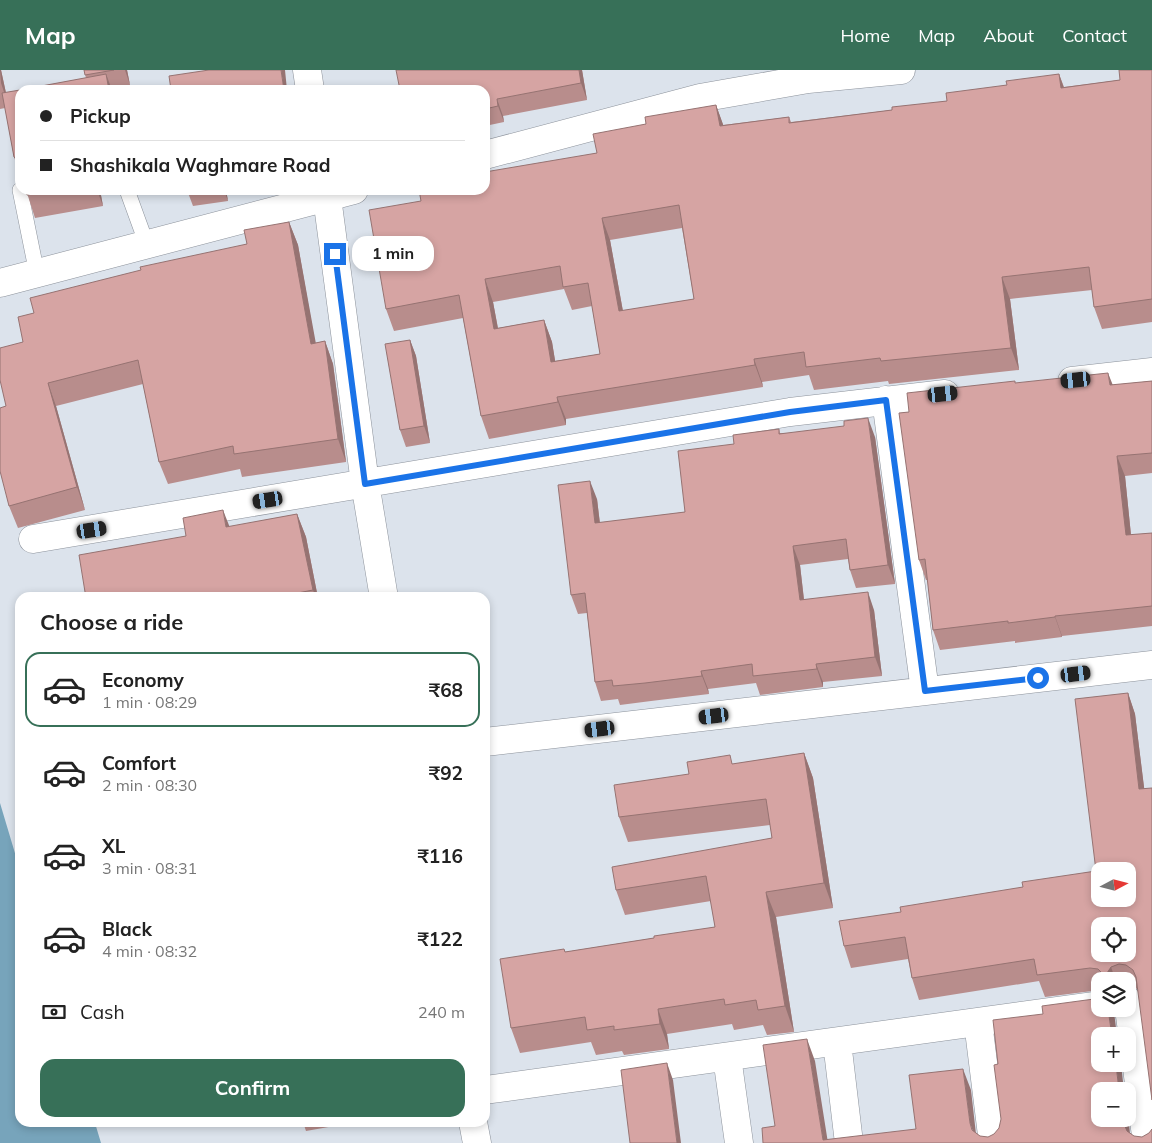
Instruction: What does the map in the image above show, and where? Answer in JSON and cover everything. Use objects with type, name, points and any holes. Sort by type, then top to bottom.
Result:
[{"type":"street","points":[[307,70],[309,85]]},
{"type":"street","points":[[490,154],[700,98],[808,79],[901,70]]},
{"type":"street","points":[[6,282],[147,245],[320,195]]},
{"type":"street","points":[[327,195],[365,484],[383,592]]},
{"type":"street","points":[[1044,384],[1152,372]]},
{"type":"street","points":[[33,539],[790,412],[965,392]]},
{"type":"street","points":[[886,400],[925,691]]},
{"type":"street","points":[[490,741],[1152,665]]},
{"type":"street","points":[[1136,1000],[1147,1143]]},
{"type":"street","points":[[490,1089],[1091,1006]]},
{"type":"street","points":[[978,1022],[993,1143]]},
{"type":"street","points":[[837,1042],[849,1143]]},
{"type":"street","points":[[727,1057],[739,1143]]},
{"type":"street","points":[[474,1127],[477,1143]]},
{"type":"lane","points":[[21,195],[38,274]]},
{"type":"lane","points":[[129,195],[147,245]]},
{"type":"water","points":[[0,803],[15,853],[15,1127],[96,1127],[101,1143],[0,1143]]},
{"type":"building","points":[[84,70],[114,70],[85,75]]},
{"type":"building","points":[[209,70],[281,70],[283,85],[170,85],[169,76]]},
{"type":"building","points":[[396,70],[579,70],[581,83],[497,99],[498,106],[490,108],[490,85],[399,85]]},
{"type":"building","points":[[1119,70],[1152,70],[1152,299],[1094,307],[1089,267],[1002,277],[1011,348],[881,361],[880,358],[806,367],[804,352],[754,359],[755,365],[557,397],[558,402],[481,416],[459,295],[386,309],[369,210],[421,201],[420,195],[490,195],[490,171],[597,153],[593,134],[646,124],[645,117],[716,105],[720,126],[789,117],[789,123],[892,110],[892,107],[947,101],[946,93],[1007,85],[1006,81],[1059,74],[1061,88],[1120,80]],"holes":[[[679,205],[694,299],[619,311],[602,218]],[[560,266],[563,287],[588,283],[600,354],[551,362],[544,320],[494,329],[485,279]]]},
{"type":"building","points":[[106,74],[108,85],[47,85]]},
{"type":"building","points":[[15,91],[15,158],[14,157],[2,93]]},
{"type":"building","points":[[289,222],[311,344],[325,341],[338,439],[234,454],[233,446],[159,462],[138,360],[48,383],[77,487],[9,506],[0,471],[0,408],[6,406],[0,380],[0,348],[23,342],[18,317],[34,313],[30,298],[141,270],[140,267],[247,244],[244,230]]},
{"type":"building","points":[[410,340],[424,426],[400,430],[385,344]]},
{"type":"building","points":[[1108,373],[1110,385],[1152,381],[1152,453],[1117,456],[1126,535],[1152,533],[1152,606],[933,630],[925,559],[919,560],[899,413],[909,412],[907,393]]},
{"type":"building","points":[[868,418],[888,565],[850,570],[846,539],[793,546],[800,600],[868,592],[875,657],[816,664],[817,669],[753,676],[752,664],[701,671],[702,676],[645,683],[613,686],[612,680],[595,682],[585,593],[571,595],[558,485],[590,481],[595,523],[685,512],[678,451],[734,444],[733,435],[779,429],[779,434],[844,426],[844,421]]},
{"type":"building","points":[[223,510],[226,527],[297,514],[313,590],[303,592],[85,592],[79,555],[186,536],[183,518]]},
{"type":"building","points":[[1128,693],[1139,789],[1152,788],[1152,1100],[1136,972],[1126,965],[1119,964],[1111,967],[1108,972],[1090,968],[1037,975],[1034,959],[912,978],[905,937],[844,946],[839,921],[901,912],[900,907],[1023,887],[1022,882],[1091,872],[1091,908],[1136,908],[1136,862],[1095,862],[1075,699]]},
{"type":"building","points":[[804,753],[824,883],[766,892],[785,1006],[758,1010],[756,1000],[725,1005],[724,999],[658,1009],[660,1024],[614,1030],[614,1026],[587,1030],[585,1017],[511,1028],[500,959],[564,949],[565,952],[715,927],[706,876],[616,890],[612,867],[772,838],[766,799],[619,817],[614,785],[689,774],[687,762],[730,755],[732,764]]},
{"type":"building","points":[[1091,999],[1091,1017],[1109,1017],[1111,1027],[1091,1027],[1091,1072],[1117,1072],[1118,1082],[1091,1082],[1091,1127],[1125,1127],[1127,1131],[1134,1136],[1142,1137],[1152,1129],[1152,1143],[763,1143],[762,1128],[775,1126],[763,1045],[807,1039],[823,1140],[916,1129],[909,1075],[963,1069],[972,1130],[980,1136],[988,1137],[999,1128],[1001,1119],[994,1065],[998,1064],[993,1020],[1043,1014],[1042,1006]]},
{"type":"building","points":[[667,1063],[677,1143],[630,1143],[621,1070]]},
{"type":"route","points":[[335,254],[365,484],[790,412],[886,400],[925,691],[1038,678]]}]
